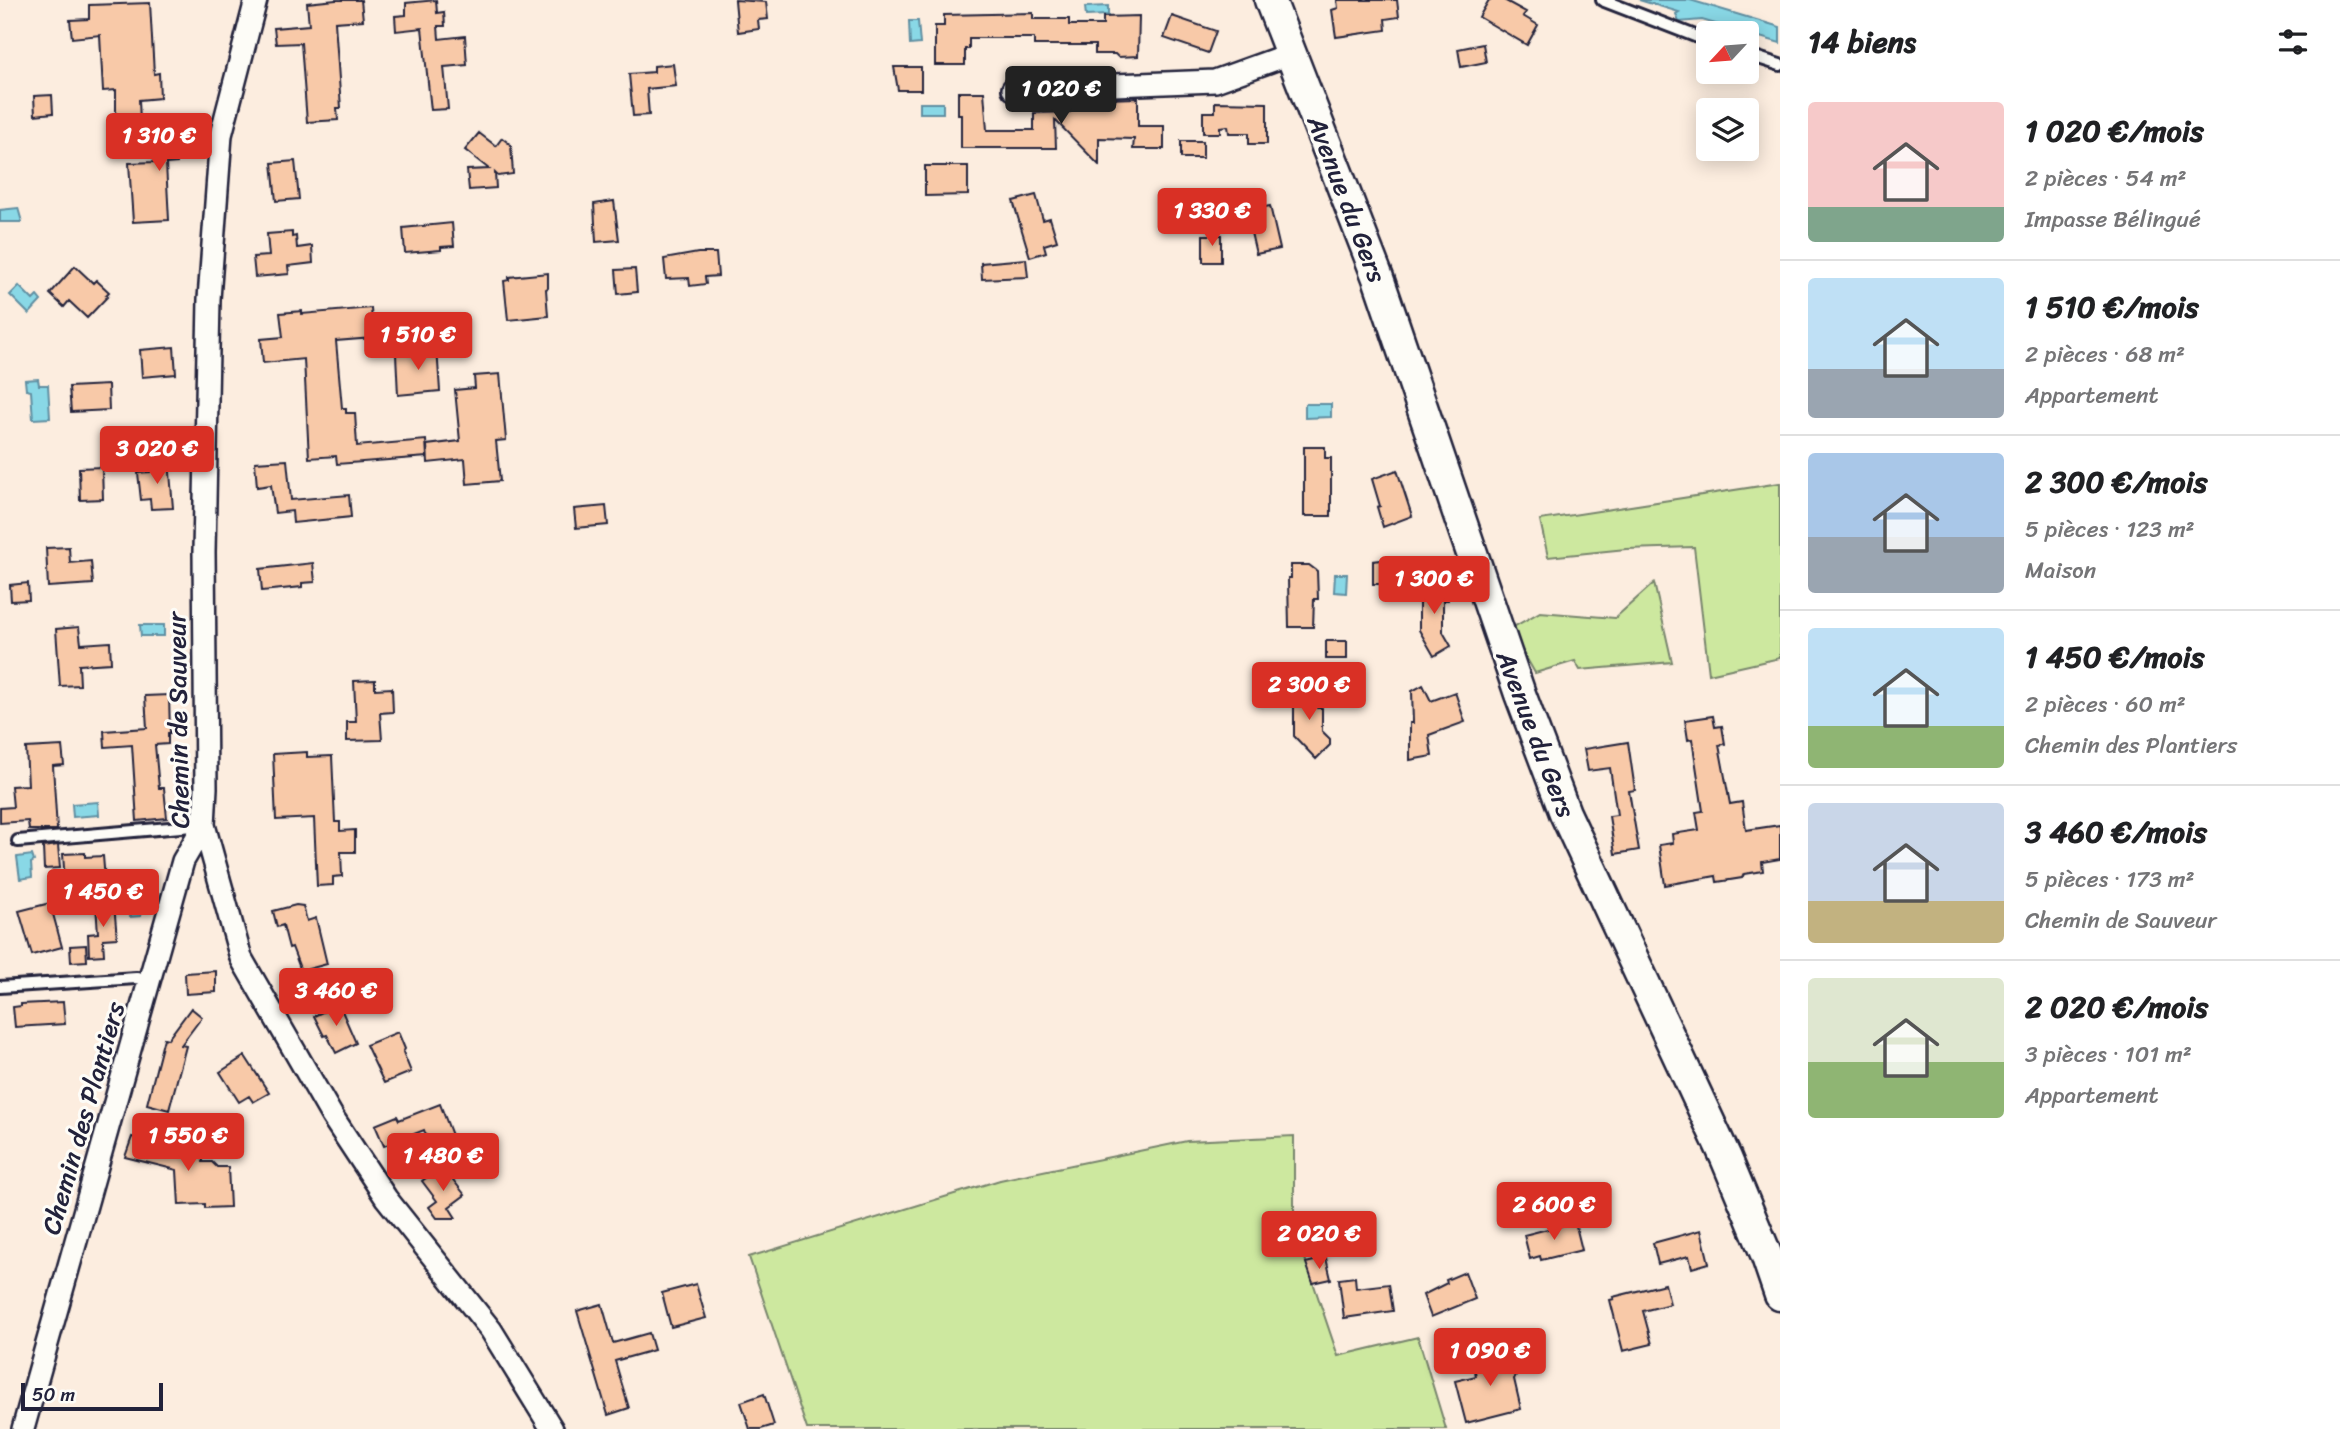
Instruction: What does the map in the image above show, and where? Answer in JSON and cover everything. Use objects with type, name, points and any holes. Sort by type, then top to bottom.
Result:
[{"type":"main road","name":"Avenue du Gers","points":[[1270,0],[1378,278],[1520,694],[1565,813],[1726,1158],[1780,1295]]},
{"type":"street","name":"Chemin de Sauveur","points":[[256,0],[221,135],[209,299],[204,552],[204,825],[242,958],[332,1116],[386,1198],[491,1330],[552,1429]]},
{"type":"street","points":[[1013,89],[1215,81],[1290,54]]},
{"type":"street","name":"Chemin des Plantiers","points":[[23,1429],[152,979],[183,861],[204,825]]},
{"type":"lane","points":[[1602,0],[1696,36]]},
{"type":"lane","points":[[1759,58],[1780,65]]},
{"type":"lane","points":[[18,841],[204,825]]},
{"type":"lane","points":[[0,987],[152,979]]},
{"type":"green space","points":[[1780,483],[1780,658],[1709,674],[1694,547],[1626,549],[1548,557],[1540,520]]},
{"type":"green space","points":[[1654,583],[1672,662],[1580,670],[1575,661],[1535,673],[1510,629],[1540,612],[1615,618]]},
{"type":"green space","points":[[1294,1136],[1294,1226],[1338,1356],[1418,1337],[1446,1429],[807,1429],[749,1257],[1000,1180],[1187,1141]]},
{"type":"water","points":[[1639,0],[1690,0],[1780,27],[1780,43],[1759,37],[1759,21],[1679,22],[1676,14],[1679,12]]},
{"type":"water","points":[[1108,6],[1108,15],[1086,16],[1085,7]]},
{"type":"water","points":[[909,21],[918,21],[920,44],[910,45]]},
{"type":"water","points":[[920,103],[943,103],[943,113],[920,113]]},
{"type":"water","points":[[18,208],[22,222],[0,222],[0,210]]},
{"type":"water","points":[[19,286],[33,300],[37,296],[41,301],[29,314],[10,295]]},
{"type":"water","points":[[38,379],[39,385],[48,385],[50,418],[33,419],[31,391],[26,390],[25,380]]},
{"type":"water","points":[[1305,404],[1331,404],[1331,417],[1305,418]]},
{"type":"water","points":[[1335,574],[1347,574],[1346,593],[1334,592]]},
{"type":"water","points":[[140,625],[164,625],[164,636],[141,636]]},
{"type":"water","points":[[98,802],[99,815],[73,817],[72,804]]},
{"type":"water","points":[[32,855],[32,877],[20,879],[17,857]]},
{"type":"water","points":[[128,895],[140,895],[141,916],[130,917]]},
{"type":"water","points":[[236,1138],[237,1151],[210,1153],[209,1139]]},
{"type":"building","points":[[361,0],[363,20],[335,22],[341,108],[337,108],[338,120],[307,122],[301,43],[276,44],[274,28],[309,25],[307,3]]},
{"type":"building","points":[[436,0],[437,13],[444,12],[445,26],[438,26],[439,39],[465,36],[467,65],[444,67],[448,109],[431,110],[422,28],[396,31],[395,16],[406,15],[406,3]]},
{"type":"building","points":[[735,0],[766,2],[768,19],[758,20],[759,29],[738,32]]},
{"type":"building","points":[[1337,0],[1397,0],[1399,17],[1385,19],[1386,30],[1336,37],[1332,10],[1338,8]]},
{"type":"building","points":[[1489,0],[1504,0],[1526,12],[1523,16],[1538,25],[1527,45],[1479,17]]},
{"type":"building","points":[[150,3],[154,74],[159,73],[160,98],[139,100],[140,121],[116,122],[116,90],[103,91],[100,35],[72,38],[70,20],[89,19],[89,5]]},
{"type":"building","points":[[1033,13],[1033,19],[1069,19],[1069,25],[1103,25],[1103,17],[1139,16],[1138,56],[1095,54],[1095,45],[1034,45],[1034,38],[969,38],[969,49],[965,49],[965,65],[935,65],[935,26],[944,26],[944,15]]},
{"type":"building","points":[[1172,16],[1216,31],[1208,53],[1164,38]]},
{"type":"building","points":[[1483,44],[1486,62],[1461,67],[1458,49]]},
{"type":"building","points":[[673,64],[676,86],[647,89],[649,115],[633,116],[629,74],[654,72],[654,66]]},
{"type":"building","points":[[894,67],[921,67],[921,90],[898,90]]},
{"type":"building","points":[[958,92],[984,92],[987,130],[1034,130],[1034,113],[1070,112],[1070,100],[1138,98],[1138,126],[1164,126],[1164,149],[1133,149],[1134,139],[1099,138],[1099,165],[1055,120],[1056,148],[961,148]]},
{"type":"building","points":[[52,95],[53,113],[35,115],[34,96]]},
{"type":"building","points":[[1215,102],[1267,103],[1267,144],[1249,144],[1249,133],[1229,133],[1228,126],[1220,127],[1220,133],[1203,133],[1203,112],[1215,112]]},
{"type":"building","points":[[194,117],[194,124],[200,124],[201,139],[176,140],[177,163],[166,164],[169,220],[133,222],[129,163],[154,162],[153,141],[170,141],[168,118]]},
{"type":"building","points":[[479,133],[496,146],[502,138],[511,145],[513,174],[498,176],[495,173],[496,188],[469,190],[467,170],[489,169],[465,150]]},
{"type":"building","points":[[1181,141],[1203,141],[1203,158],[1181,158]]},
{"type":"building","points":[[295,161],[299,199],[276,201],[272,163]]},
{"type":"building","points":[[925,166],[968,166],[968,195],[925,196]]},
{"type":"building","points":[[1036,195],[1043,220],[1050,218],[1057,241],[1044,245],[1046,252],[1030,257],[1013,201]]},
{"type":"building","points":[[614,201],[619,240],[596,242],[594,204]]},
{"type":"building","points":[[1270,206],[1280,249],[1256,254],[1246,211]]},
{"type":"building","points":[[452,223],[454,246],[441,247],[441,250],[405,253],[403,228]]},
{"type":"building","points":[[292,232],[292,237],[296,236],[297,248],[312,246],[313,263],[288,266],[289,274],[255,277],[253,257],[269,256],[267,234]]},
{"type":"building","points":[[1203,235],[1221,235],[1221,262],[1203,262]]},
{"type":"building","points":[[716,253],[718,276],[705,277],[706,284],[690,286],[689,278],[666,279],[664,259]]},
{"type":"building","points":[[1026,259],[1028,277],[982,279],[981,263]]},
{"type":"building","points":[[75,266],[93,283],[96,280],[109,292],[87,318],[69,301],[64,307],[50,294]]},
{"type":"building","points":[[635,269],[637,292],[618,294],[616,270]]},
{"type":"building","points":[[548,273],[548,316],[508,320],[504,281],[509,280],[509,277]]},
{"type":"building","points":[[371,308],[373,338],[336,341],[342,408],[346,408],[346,413],[355,413],[357,446],[426,440],[427,457],[337,464],[336,456],[309,458],[304,359],[263,363],[261,339],[283,337],[280,313],[302,311],[302,314]]},
{"type":"building","points":[[174,347],[176,374],[142,377],[140,350]]},
{"type":"building","points":[[437,348],[440,391],[398,395],[396,354]]},
{"type":"building","points":[[500,374],[506,440],[496,441],[500,481],[467,484],[465,459],[428,463],[427,445],[460,441],[455,390],[475,388],[474,376]]},
{"type":"building","points":[[108,385],[109,410],[71,412],[69,387]]},
{"type":"building","points":[[1304,447],[1325,447],[1325,458],[1331,458],[1331,516],[1304,516]]},
{"type":"building","points":[[287,460],[291,500],[349,495],[351,517],[293,523],[292,511],[275,513],[271,485],[257,487],[255,462]]},
{"type":"building","points":[[169,461],[173,508],[151,509],[150,499],[141,500],[138,473],[150,472],[149,462]]},
{"type":"building","points":[[102,467],[103,499],[80,500],[79,468]]},
{"type":"building","points":[[1397,470],[1412,516],[1383,527],[1372,479]]},
{"type":"building","points":[[606,506],[608,525],[576,528],[574,509]]},
{"type":"building","points":[[69,547],[70,563],[91,561],[93,584],[48,587],[46,548]]},
{"type":"building","points":[[1390,560],[1390,584],[1373,584],[1373,561]]},
{"type":"building","points":[[313,563],[315,582],[302,583],[302,587],[262,591],[260,569]]},
{"type":"building","points":[[1291,565],[1309,565],[1317,571],[1318,599],[1314,599],[1313,627],[1289,627],[1288,578],[1291,578]]},
{"type":"building","points":[[1428,582],[1449,583],[1448,600],[1443,600],[1443,632],[1451,646],[1434,656],[1419,630],[1419,591],[1428,591]]},
{"type":"building","points":[[28,583],[29,600],[11,601],[10,585]]},
{"type":"building","points":[[79,627],[81,644],[110,642],[111,663],[79,665],[80,685],[60,686],[56,629]]},
{"type":"building","points":[[1326,641],[1347,641],[1347,659],[1326,659]]},
{"type":"building","points":[[375,680],[375,689],[392,688],[393,712],[380,713],[382,740],[347,741],[347,722],[356,722],[354,681]]},
{"type":"building","points":[[1423,685],[1431,701],[1455,692],[1465,722],[1429,735],[1432,756],[1410,760],[1412,691]]},
{"type":"building","points":[[1317,689],[1318,708],[1322,708],[1322,731],[1330,739],[1330,745],[1316,759],[1294,736],[1294,690]]},
{"type":"building","points":[[169,695],[168,744],[155,745],[159,788],[164,788],[167,818],[137,821],[132,745],[105,747],[104,731],[147,728],[145,696]]},
{"type":"building","points":[[1713,716],[1715,727],[1722,726],[1725,744],[1719,745],[1730,804],[1742,802],[1746,830],[1780,825],[1780,859],[1762,862],[1763,871],[1744,874],[1742,878],[1717,882],[1716,876],[1665,885],[1659,845],[1673,843],[1672,834],[1699,830],[1696,812],[1703,811],[1692,739],[1688,740],[1685,720]]},
{"type":"building","points":[[1628,742],[1635,790],[1629,791],[1639,850],[1615,854],[1609,816],[1617,815],[1610,768],[1588,771],[1584,749]]},
{"type":"building","points":[[62,746],[64,765],[53,766],[57,830],[29,830],[28,821],[0,823],[0,808],[13,807],[11,786],[28,785],[26,748]]},
{"type":"building","points":[[307,752],[307,757],[332,756],[335,822],[340,822],[340,831],[355,830],[355,852],[341,852],[342,876],[333,877],[333,885],[317,886],[314,818],[276,820],[273,754]]},
{"type":"building","points":[[58,845],[60,868],[44,869],[43,847]]},
{"type":"building","points":[[85,853],[85,857],[103,856],[105,880],[65,883],[63,854]]},
{"type":"building","points":[[50,903],[62,947],[32,955],[19,911]]},
{"type":"building","points":[[114,904],[117,938],[103,939],[104,955],[89,956],[88,934],[98,933],[96,905]]},
{"type":"building","points":[[296,905],[303,906],[307,921],[316,918],[327,964],[301,971],[292,947],[289,948],[283,925],[277,927],[273,911]]},
{"type":"building","points":[[86,945],[87,961],[71,962],[70,946]]},
{"type":"building","points":[[216,971],[216,992],[186,994],[185,973]]},
{"type":"building","points":[[63,1002],[65,1024],[15,1027],[13,1007],[21,1004]]},
{"type":"building","points":[[339,1004],[356,1043],[336,1053],[314,1016]]},
{"type":"building","points":[[191,1008],[202,1017],[181,1045],[186,1046],[169,1110],[147,1104],[164,1038],[168,1039]]},
{"type":"building","points":[[398,1032],[411,1072],[384,1083],[366,1045]]},
{"type":"building","points":[[245,1056],[269,1093],[253,1102],[249,1096],[239,1102],[220,1072]]},
{"type":"building","points":[[440,1104],[453,1138],[430,1147],[424,1130],[384,1146],[375,1125],[397,1116],[399,1120]]},
{"type":"building","points":[[132,1137],[158,1143],[156,1152],[202,1149],[203,1162],[212,1162],[217,1167],[228,1167],[230,1207],[179,1205],[177,1170],[125,1157]]},
{"type":"building","points":[[442,1166],[465,1195],[449,1207],[456,1218],[437,1218],[429,1207],[437,1201],[422,1181]]},
{"type":"building","points":[[1575,1222],[1582,1250],[1541,1260],[1540,1256],[1530,1259],[1524,1235]]},
{"type":"building","points":[[1701,1230],[1709,1263],[1692,1268],[1689,1256],[1658,1264],[1653,1243]]},
{"type":"building","points":[[1326,1258],[1331,1279],[1313,1283],[1306,1263]]},
{"type":"building","points":[[1465,1272],[1475,1299],[1431,1317],[1423,1295],[1447,1283],[1446,1280]]},
{"type":"building","points":[[1355,1277],[1356,1288],[1389,1284],[1393,1311],[1344,1318],[1339,1279]]},
{"type":"building","points":[[696,1284],[706,1318],[671,1327],[662,1293]]},
{"type":"building","points":[[1665,1284],[1670,1304],[1643,1311],[1652,1344],[1623,1351],[1610,1300]]},
{"type":"building","points":[[602,1304],[613,1343],[649,1333],[654,1350],[615,1361],[629,1408],[608,1415],[577,1311]]},
{"type":"building","points":[[1511,1352],[1520,1361],[1514,1379],[1521,1409],[1466,1423],[1455,1381],[1476,1376],[1473,1362]]},
{"type":"building","points":[[764,1394],[774,1425],[750,1429],[741,1402]]}]
